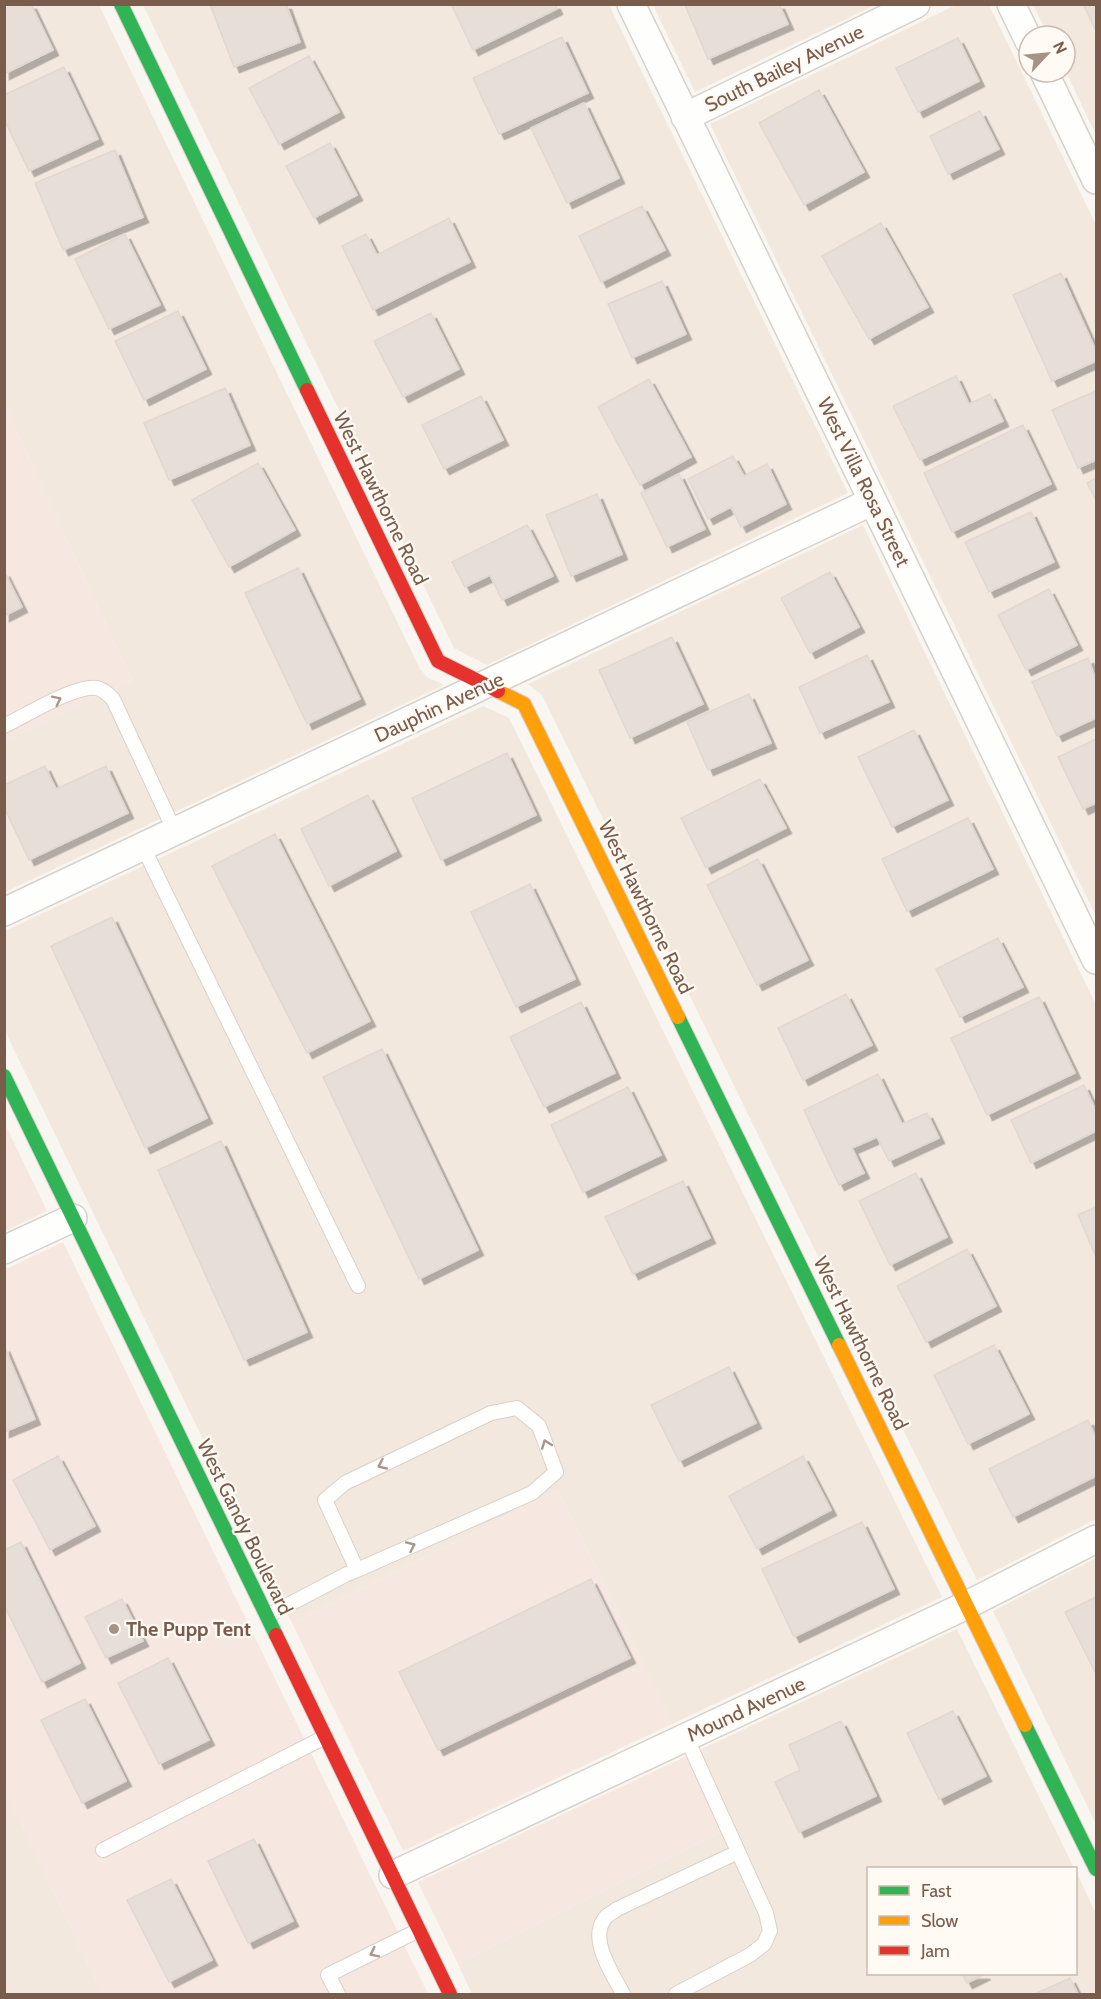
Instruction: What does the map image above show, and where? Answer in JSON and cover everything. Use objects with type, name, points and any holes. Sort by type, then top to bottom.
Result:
[{"type":"street","name":"West Hawthorne Road","points":[[121,4],[438,661],[524,704],[1096,1869]]},
{"type":"street","name":"West Villa Rosa Street","points":[[631,4],[1096,960]]},
{"type":"street","name":"South Bailey Avenue","points":[[685,117],[916,4]]},
{"type":"street","points":[[1011,4],[1021,24]]},
{"type":"street","points":[[1050,84],[1096,180]]},
{"type":"street","name":"Dauphin Avenue","points":[[4,912],[873,501]]},
{"type":"street","name":"West Gandy Boulevard","points":[[4,1076],[450,1995]]},
{"type":"street","points":[[4,1250],[73,1218]]},
{"type":"street","name":"Mound Avenue","points":[[393,1875],[968,1605],[1096,1539]]},
{"type":"lane","points":[[4,726],[75,691],[99,688],[107,692],[113,699],[175,831]]},
{"type":"lane","points":[[143,847],[358,1286]]},
{"type":"lane","points":[[267,1616],[308,1593],[357,1570],[532,1493],[556,1472],[539,1425],[517,1408],[491,1413],[345,1483],[325,1500],[357,1570]]},
{"type":"lane","points":[[103,1850],[325,1737]]},
{"type":"lane","points":[[676,1995],[750,1955],[764,1944],[770,1930],[766,1913],[686,1737]]},
{"type":"lane","points":[[623,1995],[599,1944],[600,1930],[605,1918],[617,1909],[738,1852]]},
{"type":"lane","points":[[338,1995],[328,1975],[419,1930]]},
{"type":"shaded area","points":[[5,5],[99,5],[420,669],[427,677],[444,685],[5,892],[4,741],[132,680],[4,404]]},
{"type":"shaded area","points":[[143,5],[609,5],[848,493],[487,665],[454,648]]},
{"type":"shaded area","points":[[653,5],[875,5],[695,92]]},
{"type":"shaded area","points":[[956,5],[989,5],[1017,63],[1017,84],[1027,84],[1096,225],[1096,916],[710,124]]},
{"type":"shaded area","points":[[1033,5],[1096,5],[1096,135],[1072,84],[1077,84],[1077,24],[1043,24]]},
{"type":"shaded area","points":[[4,404],[132,680],[5,741],[4,741]]},
{"type":"shaded area","points":[[863,525],[1096,1005],[1096,1519],[977,1580],[542,695],[528,684]]},
{"type":"shaded area","points":[[483,706],[509,718],[942,1597],[672,1724],[558,1490],[292,1623],[5,1031],[5,931]]},
{"type":"shaded area","points":[[5,1124],[47,1211],[4,1231]]},
{"type":"shaded area","points":[[63,1242],[428,1994],[102,1994],[5,1788],[4,1270]]},
{"type":"shaded area","points":[[558,1490],[672,1724],[403,1851],[292,1623]]},
{"type":"shaded area","points":[[1096,1558],[1096,1824],[993,1611]]},
{"type":"shaded area","points":[[957,1629],[1074,1867],[867,1867],[867,1975],[1077,1975],[1077,1873],[1096,1914],[1096,1994],[472,1994],[458,1964],[723,1831],[687,1756]]},
{"type":"shaded area","points":[[687,1756],[723,1831],[458,1964],[418,1882]]},
{"type":"shaded area","points":[[5,1788],[102,1994],[5,1994]]},
{"type":"building","points":[[4,4],[31,4],[53,50],[4,74]]},
{"type":"building","points":[[210,4],[286,4],[300,42],[234,67]]},
{"type":"building","points":[[451,4],[555,4],[557,9],[473,50]]},
{"type":"building","points":[[779,4],[788,24],[708,59],[685,5]]},
{"type":"building","points":[[1083,4],[1096,4],[1096,31]]},
{"type":"building","points":[[562,37],[588,93],[499,134],[473,78]]},
{"type":"building","points":[[958,38],[979,81],[918,112],[896,68]]},
{"type":"building","points":[[309,56],[339,112],[279,144],[249,88]]},
{"type":"building","points":[[64,67],[98,139],[29,171],[4,119],[4,95]]},
{"type":"building","points":[[819,90],[864,172],[804,205],[759,123]]},
{"type":"building","points":[[584,103],[619,178],[567,203],[531,128]]},
{"type":"building","points":[[980,111],[999,149],[948,174],[930,136]]},
{"type":"building","points":[[330,143],[357,195],[314,218],[286,166]]},
{"type":"building","points":[[115,150],[143,217],[63,250],[35,183]]},
{"type":"building","points":[[642,206],[665,250],[601,282],[579,236]]},
{"type":"building","points":[[449,218],[470,262],[373,310],[342,246],[366,234],[377,255]]},
{"type":"building","points":[[881,223],[928,307],[869,339],[822,256]]},
{"type":"building","points":[[125,234],[160,305],[109,329],[75,259]]},
{"type":"building","points":[[1061,273],[1096,351],[1096,361],[1052,381],[1013,295]]},
{"type":"building","points":[[662,281],[686,334],[632,358],[608,304]]},
{"type":"building","points":[[178,311],[206,369],[144,400],[115,341]]},
{"type":"building","points":[[431,313],[459,369],[403,397],[374,341]]},
{"type":"building","points":[[956,376],[969,404],[990,394],[1003,421],[920,460],[893,406]]},
{"type":"building","points":[[649,379],[691,457],[640,485],[598,407]]},
{"type":"building","points":[[225,388],[250,445],[169,480],[144,423]]},
{"type":"building","points":[[1096,391],[1096,460],[1078,468],[1052,410]]},
{"type":"building","points":[[481,396],[503,440],[444,469],[422,425]]},
{"type":"building","points":[[1023,425],[1051,484],[952,532],[924,473]]},
{"type":"building","points":[[733,456],[744,476],[767,464],[786,504],[741,527],[731,507],[708,519],[688,479]]},
{"type":"building","points":[[258,463],[295,530],[229,567],[192,500]]},
{"type":"building","points":[[679,474],[705,529],[667,547],[641,493]]},
{"type":"building","points":[[1096,478],[1096,500],[1087,483]]},
{"type":"building","points":[[597,494],[622,554],[571,576],[546,515]]},
{"type":"building","points":[[1031,512],[1054,562],[989,592],[965,542]]},
{"type":"building","points":[[527,525],[553,576],[502,600],[490,575],[465,587],[452,562]]},
{"type":"building","points":[[298,568],[360,699],[307,724],[245,593]]},
{"type":"building","points":[[4,571],[22,607],[4,616]]},
{"type":"building","points":[[830,572],[859,627],[810,653],[781,598]]},
{"type":"building","points":[[1049,589],[1077,645],[1026,670],[998,615]]},
{"type":"building","points":[[672,637],[703,704],[630,738],[599,670]]},
{"type":"building","points":[[867,655],[889,702],[820,733],[799,687]]},
{"type":"building","points":[[1088,658],[1096,680],[1096,718],[1057,736],[1032,682]]},
{"type":"building","points":[[749,694],[771,743],[708,770],[687,722]]},
{"type":"building","points":[[914,730],[948,800],[892,827],[858,757]]},
{"type":"building","points":[[1096,739],[1096,803],[1083,809],[1058,757]]},
{"type":"building","points":[[507,753],[536,815],[441,860],[412,798]]},
{"type":"building","points":[[45,766],[56,789],[106,766],[128,813],[29,860],[4,807],[4,785]]},
{"type":"building","points":[[760,779],[786,828],[706,868],[681,818]]},
{"type":"building","points":[[368,795],[396,851],[329,886],[301,829]]},
{"type":"building","points":[[968,818],[993,869],[907,911],[882,859]]},
{"type":"building","points":[[275,834],[370,1021],[307,1053],[212,866]]},
{"type":"building","points":[[758,859],[808,960],[757,985],[707,885]]},
{"type":"building","points":[[530,884],[575,979],[516,1007],[471,912]]},
{"type":"building","points":[[112,917],[207,1118],[145,1148],[51,946]]},
{"type":"building","points":[[998,938],[1023,987],[960,1017],[936,969]]},
{"type":"building","points":[[846,994],[872,1045],[803,1080],[778,1028]]},
{"type":"building","points":[[1039,997],[1075,1073],[987,1115],[951,1038]]},
{"type":"building","points":[[581,1002],[615,1073],[544,1107],[510,1037]]},
{"type":"building","points":[[382,1049],[478,1250],[419,1279],[323,1077]]},
{"type":"building","points":[[878,1074],[902,1124],[927,1113],[939,1138],[889,1161],[877,1137],[852,1148],[864,1173],[839,1185],[804,1110]]},
{"type":"building","points":[[1084,1085],[1096,1111],[1096,1131],[1031,1163],[1011,1120]]},
{"type":"building","points":[[628,1087],[661,1155],[583,1192],[551,1125]]},
{"type":"building","points":[[221,1141],[307,1332],[244,1360],[158,1170]]},
{"type":"building","points":[[916,1173],[947,1237],[890,1265],[859,1201]]},
{"type":"building","points":[[683,1181],[710,1238],[633,1274],[605,1217]]},
{"type":"building","points":[[1096,1207],[1096,1257],[1078,1215]]},
{"type":"building","points":[[967,1249],[996,1306],[926,1342],[897,1286]]},
{"type":"building","points":[[994,1345],[1029,1414],[968,1444],[934,1375]]},
{"type":"building","points":[[4,1346],[35,1419],[4,1432]]},
{"type":"building","points":[[729,1367],[756,1423],[679,1461],[651,1405]]},
{"type":"building","points":[[1088,1420],[1096,1438],[1096,1476],[1013,1517],[989,1469]]},
{"type":"building","points":[[58,1456],[95,1526],[50,1550],[13,1480]]},
{"type":"building","points":[[803,1456],[831,1510],[757,1549],[729,1496]]},
{"type":"building","points":[[862,1522],[894,1589],[794,1637],[762,1569]]},
{"type":"building","points":[[21,1542],[80,1663],[42,1682],[4,1605],[4,1550]]},
{"type":"building","points":[[591,1579],[630,1658],[438,1750],[399,1672]]},
{"type":"building","points":[[1096,1597],[1096,1674],[1065,1612]]},
{"type":"building","name":"The Pupp Tent","points":[[122,1599],[143,1641],[106,1658],[85,1617]]},
{"type":"building","points":[[168,1658],[209,1740],[159,1764],[118,1683]]},
{"type":"building","points":[[85,1699],[126,1781],[82,1803],[41,1720]]},
{"type":"building","points":[[953,1711],[986,1776],[939,1799],[907,1733]]},
{"type":"building","points":[[841,1721],[876,1796],[799,1832],[775,1782],[800,1770],[789,1745]]},
{"type":"building","points":[[254,1839],[293,1921],[248,1943],[208,1861]]},
{"type":"building","points":[[171,1879],[212,1960],[169,1982],[127,1900]]},
{"type":"building","points":[[963,1975],[983,1975],[967,1983]]},
{"type":"building","points":[[1070,1978],[1078,1994],[1035,1994]]},
{"type":"traffic: fast","points":[[121,4],[307,390]]},
{"type":"traffic: fast","points":[[678,1017],[839,1345]]},
{"type":"traffic: fast","points":[[4,1076],[276,1635]]},
{"type":"traffic: fast","points":[[1025,1725],[1096,1869]]},
{"type":"traffic: slow","points":[[498,691],[524,704],[678,1017]]},
{"type":"traffic: slow","points":[[839,1345],[1025,1725]]},
{"type":"traffic: jam","points":[[307,390],[438,661],[498,691]]},
{"type":"traffic: jam","points":[[276,1635],[450,1994]]},
{"type":"place","name":"The Pupp Tent","points":[[114,1629]]}]
